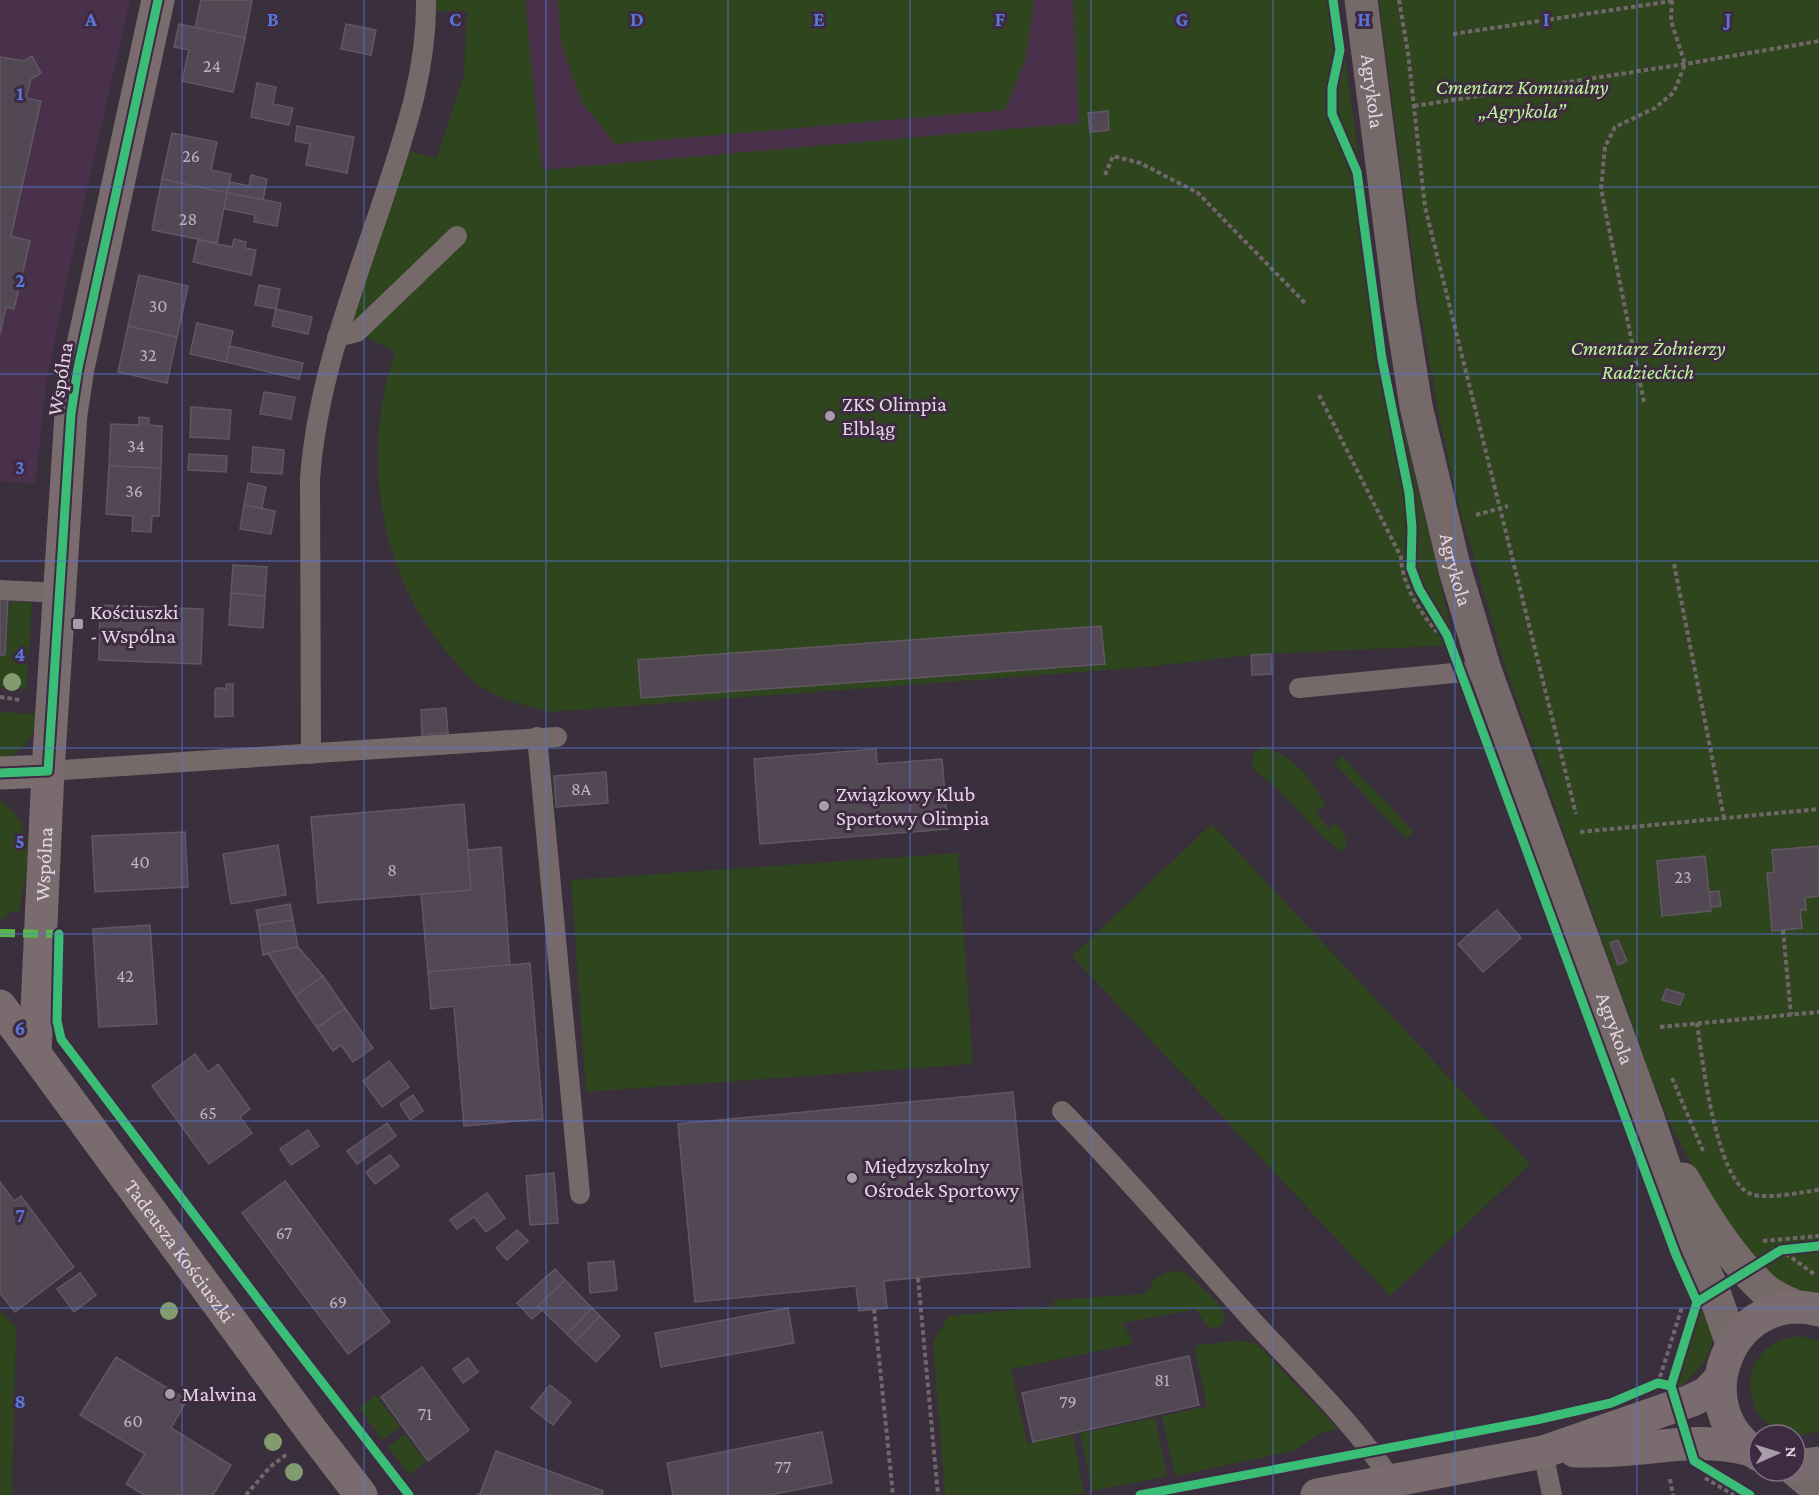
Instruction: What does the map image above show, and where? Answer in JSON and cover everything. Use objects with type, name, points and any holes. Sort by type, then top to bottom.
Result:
[{"type":"street","name":"Agrykola","points":[[1361,0],[1400,304],[1416,406],[1455,570],[1473,671],[1647,1115],[1689,1238],[1714,1292],[1732,1344]]},
{"type":"street","name":"Wspólna","points":[[35,1053],[48,771],[71,414],[78,368],[153,1]]},
{"type":"street","points":[[0,774],[48,771]]},
{"type":"street","name":"Tadeusza Kościuszki","points":[[0,1006],[304,1421],[361,1495]]},
{"type":"street","name":"Agrykola","points":[[1647,1115],[1720,1238],[1755,1255],[1765,1290],[1779,1299],[1808,1308]]},
{"type":"street","points":[[1747,1444],[1736,1434],[1724,1412],[1720,1394],[1722,1366],[1732,1344],[1747,1326],[1780,1309],[1808,1308]]},
{"type":"street","points":[[1543,1452],[1668,1395],[1707,1394],[1720,1379]]},
{"type":"street","points":[[1317,1495],[1543,1452],[1618,1450],[1688,1443],[1732,1445],[1747,1450]]},
{"type":"street","points":[[1807,1480],[1819,1491]]},
{"type":"lane","points":[[311,754],[310,479],[317,419],[337,337],[400,149],[418,85],[425,46],[426,0]]},
{"type":"lane","points":[[337,337],[357,332],[457,236]]},
{"type":"lane","points":[[0,590],[60,593]]},
{"type":"lane","points":[[1299,688],[1473,671]]},
{"type":"lane","points":[[48,771],[547,737],[580,1194]]},
{"type":"lane","points":[[1062,1111],[1348,1423],[1372,1451],[1392,1481]]},
{"type":"lane","points":[[1543,1452],[1552,1495]]},
{"type":"path","points":[[1399,0],[1425,207],[1577,820]]},
{"type":"path","points":[[1453,34],[1672,1],[1671,21],[1685,64],[1674,92],[1655,108],[1615,127],[1605,147],[1601,189],[1644,402]]},
{"type":"path","points":[[1414,106],[1685,64],[1819,40]]},
{"type":"path","points":[[1105,175],[1113,156],[1140,163],[1198,193],[1306,304]]},
{"type":"path","points":[[1410,555],[1411,568],[1419,590],[1473,671]]},
{"type":"path","points":[[1674,564],[1724,818]]},
{"type":"path","points":[[0,697],[53,707]]},
{"type":"path","points":[[1584,843],[1580,832],[1819,809]]},
{"type":"path","points":[[1783,930],[1791,1015]]},
{"type":"path","points":[[1660,1027],[1819,1012]]},
{"type":"path","points":[[1697,1023],[1712,1117],[1725,1157],[1738,1185],[1748,1194],[1759,1196],[1819,1190]]},
{"type":"path","points":[[1672,1077],[1706,1160]]},
{"type":"path","points":[[1755,1255],[1763,1241],[1819,1236]]},
{"type":"path","points":[[1755,1255],[1800,1248]]},
{"type":"path","points":[[1755,1255],[1781,1250],[1819,1278]]},
{"type":"path","points":[[918,1278],[938,1495]]},
{"type":"path","points":[[874,1310],[893,1495]]},
{"type":"path","points":[[1688,1443],[1694,1461],[1741,1489]]},
{"type":"path","points":[[246,1495],[270,1467],[292,1450]]},
{"type":"shaded area","points":[[0,0],[130,0],[73,251],[46,385],[35,484],[0,481]]},
{"type":"shaded area","points":[[525,0],[1073,0],[1080,123],[542,170]]},
{"type":"green space","name":"ZKS Olimpia Elbląg","points":[[426,0],[525,0],[542,170],[1079,123],[1073,0],[1337,0],[1386,353],[1455,645],[1251,655],[1147,667],[550,712],[509,701],[486,690],[460,668],[423,620],[405,585],[391,548],[382,509],[378,469],[379,429],[385,390],[395,352],[357,332],[337,337],[400,149],[437,158],[464,74],[467,11],[426,11]]},
{"type":"green space","points":[[558,0],[1034,1],[1026,57],[1005,110],[615,144],[582,103],[561,43]]},
{"type":"green space","points":[[1379,0],[1819,0],[1819,1293],[1794,1289],[1769,1276],[1713,1204],[1672,1128],[1649,1071],[1505,666],[1457,499],[1439,416],[1418,297]]},
{"type":"green space","points":[[13,601],[32,603],[26,689],[0,687],[0,656],[6,656],[9,607]]},
{"type":"green space","points":[[0,712],[38,714],[26,744],[16,753],[0,761]]},
{"type":"green space","points":[[1262,747],[1293,762],[1307,777],[1326,805],[1316,812],[1328,828],[1337,823],[1346,838],[1347,844],[1342,852],[1322,836],[1278,789],[1252,768],[1253,754]]},
{"type":"green space","points":[[1342,756],[1413,831],[1407,840],[1336,765]]},
{"type":"green space","points":[[0,800],[13,811],[22,824],[28,851],[19,912],[9,912],[8,916],[0,920]]},
{"type":"green space","points":[[1212,824],[1530,1164],[1390,1296],[1072,956]]},
{"type":"green space","points":[[958,853],[973,1064],[586,1092],[571,880]]},
{"type":"green space","points":[[1170,1271],[1189,1275],[1223,1308],[1224,1321],[1220,1327],[1209,1328],[1195,1309],[1123,1323],[1133,1344],[1011,1369],[1027,1444],[1073,1435],[1084,1493],[1071,1495],[945,1495],[933,1342],[949,1316],[1054,1306],[1054,1300],[1145,1294],[1156,1278]]},
{"type":"green space","points":[[1704,1304],[1713,1329],[1710,1349],[1697,1371],[1678,1388],[1677,1383],[1700,1307]]},
{"type":"green space","points":[[0,1311],[16,1327],[12,1495],[0,1495]]},
{"type":"green space","points":[[1799,1336],[1819,1341],[1819,1431],[1807,1432],[1807,1423],[1768,1423],[1759,1414],[1751,1396],[1751,1376],[1759,1358],[1774,1343]]},
{"type":"green space","points":[[1239,1340],[1257,1344],[1338,1429],[1319,1434],[1293,1451],[1175,1476],[1162,1416],[1207,1406],[1194,1346]]},
{"type":"green space","points":[[376,1395],[400,1427],[383,1440],[359,1408]]},
{"type":"green space","points":[[1155,1418],[1167,1476],[1092,1491],[1080,1433]]},
{"type":"green space","points":[[405,1434],[426,1462],[409,1474],[388,1447]]},
{"type":"building","points":[[201,0],[252,0],[245,38],[195,28]]},
{"type":"building","points":[[179,24],[245,38],[233,92],[182,81],[189,50],[174,47]]},
{"type":"building","points":[[346,24],[376,30],[371,55],[341,49]]},
{"type":"building","points":[[32,56],[41,73],[31,79],[26,98],[41,101],[11,236],[30,241],[14,309],[6,307],[0,334],[0,57],[24,61]]},
{"type":"building","points":[[257,83],[276,87],[273,104],[293,108],[289,125],[251,117]]},
{"type":"building","points":[[1108,111],[1109,130],[1090,132],[1088,113]]},
{"type":"building","points":[[297,126],[354,137],[347,173],[306,165],[310,144],[295,141]]},
{"type":"building","points":[[172,133],[217,142],[211,170],[231,174],[227,193],[162,179]]},
{"type":"building","points":[[251,175],[267,179],[263,200],[227,193],[230,182],[249,186]]},
{"type":"building","points":[[162,179],[227,193],[217,243],[152,230]]},
{"type":"building","points":[[227,193],[281,203],[277,226],[254,222],[255,215],[224,209]]},
{"type":"building","points":[[234,239],[246,242],[245,248],[256,250],[251,275],[193,262],[198,240],[232,247]]},
{"type":"building","points":[[139,275],[188,286],[177,337],[128,326]]},
{"type":"building","points":[[259,285],[280,289],[276,309],[255,305]]},
{"type":"building","points":[[276,309],[312,317],[308,334],[272,326]]},
{"type":"building","points":[[197,323],[233,331],[226,362],[190,354]]},
{"type":"building","points":[[128,326],[177,337],[167,383],[118,372]]},
{"type":"building","points":[[230,346],[303,363],[299,379],[226,362]]},
{"type":"building","points":[[264,392],[295,397],[291,419],[260,414]]},
{"type":"building","points":[[191,407],[231,410],[229,439],[190,437]]},
{"type":"building","points":[[139,417],[149,418],[149,425],[162,426],[161,468],[109,466],[111,424],[139,425]]},
{"type":"building","points":[[253,447],[284,450],[282,474],[251,472]]},
{"type":"building","points":[[189,454],[227,456],[226,472],[188,470]]},
{"type":"building","points":[[109,466],[161,468],[159,516],[152,516],[151,532],[132,531],[133,516],[106,514]]},
{"type":"building","points":[[248,483],[266,487],[262,508],[244,505]]},
{"type":"building","points":[[244,505],[275,511],[271,534],[240,529]]},
{"type":"building","points":[[233,565],[267,567],[265,596],[231,593]]},
{"type":"building","points":[[231,593],[265,596],[263,628],[229,625]]},
{"type":"building","points":[[0,596],[8,597],[5,655],[0,655]]},
{"type":"building","points":[[100,605],[203,609],[201,664],[99,660]]},
{"type":"building","points":[[1101,626],[1105,664],[641,698],[638,660]]},
{"type":"building","points":[[1271,654],[1272,674],[1252,675],[1251,655]]},
{"type":"building","points":[[226,684],[233,684],[233,716],[215,717],[215,690],[223,688],[226,690]]},
{"type":"building","points":[[446,708],[448,733],[422,735],[421,710]]},
{"type":"building","points":[[876,749],[877,764],[942,759],[948,829],[760,844],[754,759]]},
{"type":"building","points":[[606,772],[608,803],[556,807],[554,776]]},
{"type":"building","points":[[464,804],[471,890],[318,903],[311,817]]},
{"type":"building","points":[[185,832],[188,887],[95,892],[92,836]]},
{"type":"building","points":[[278,845],[286,895],[231,904],[223,854]]},
{"type":"building","points":[[1819,846],[1819,896],[1805,898],[1806,910],[1800,910],[1802,928],[1772,931],[1767,873],[1774,872],[1772,850]]},
{"type":"building","points":[[501,847],[510,965],[428,972],[421,894],[471,890],[468,850]]},
{"type":"building","points":[[1705,856],[1711,911],[1662,916],[1657,861]]},
{"type":"building","points":[[1719,891],[1721,906],[1711,907],[1709,892]]},
{"type":"building","points":[[290,904],[293,920],[259,925],[256,910]]},
{"type":"building","points":[[1497,910],[1521,938],[1483,972],[1458,944]]},
{"type":"building","points":[[293,920],[298,947],[263,955],[259,925]]},
{"type":"building","points":[[150,925],[157,1024],[99,1027],[93,929]]},
{"type":"building","points":[[1618,940],[1627,961],[1618,965],[1610,943]]},
{"type":"building","points":[[298,947],[323,976],[295,996],[268,953]]},
{"type":"building","points":[[530,963],[543,1119],[464,1126],[454,1006],[431,1009],[428,972]]},
{"type":"building","points":[[323,976],[345,1008],[317,1028],[295,996]]},
{"type":"building","points":[[1666,989],[1684,994],[1680,1005],[1662,1000]]},
{"type":"building","points":[[345,1008],[373,1048],[353,1062],[341,1045],[333,1051],[317,1028]]},
{"type":"building","points":[[195,1054],[208,1072],[218,1064],[250,1109],[240,1117],[252,1133],[209,1164],[152,1086]]},
{"type":"building","points":[[389,1061],[409,1087],[382,1107],[363,1081]]},
{"type":"building","name":"Międzyszkolny Ośrodek Sportowy","points":[[1013,1092],[1030,1267],[884,1281],[887,1308],[859,1311],[856,1286],[695,1302],[678,1124]]},
{"type":"building","points":[[413,1095],[423,1111],[410,1120],[400,1104]]},
{"type":"building","points":[[387,1123],[396,1136],[357,1164],[347,1151]]},
{"type":"building","points":[[308,1130],[319,1146],[291,1165],[280,1149]]},
{"type":"building","points":[[390,1155],[399,1166],[375,1184],[366,1172]]},
{"type":"building","points":[[554,1173],[558,1223],[530,1225],[526,1176]]},
{"type":"building","points":[[285,1181],[390,1322],[348,1354],[242,1213]]},
{"type":"building","points":[[0,1182],[14,1201],[21,1196],[74,1267],[15,1312],[0,1293]]},
{"type":"building","points":[[487,1193],[505,1218],[486,1232],[474,1217],[457,1229],[450,1220]]},
{"type":"building","points":[[517,1230],[528,1241],[507,1260],[496,1248]]},
{"type":"building","points":[[614,1261],[617,1290],[590,1293],[588,1263]]},
{"type":"building","points":[[555,1269],[565,1280],[538,1306],[542,1310],[532,1319],[517,1303]]},
{"type":"building","points":[[80,1273],[96,1295],[74,1312],[57,1289]]},
{"type":"building","points":[[565,1280],[592,1308],[567,1334],[538,1306]]},
{"type":"building","points":[[592,1308],[600,1316],[575,1342],[567,1334]]},
{"type":"building","points":[[788,1308],[794,1343],[661,1367],[655,1333]]},
{"type":"building","points":[[600,1316],[620,1336],[596,1362],[575,1342]]},
{"type":"building","points":[[1189,1356],[1199,1405],[1033,1442],[1022,1393]]},
{"type":"building","points":[[116,1357],[187,1400],[171,1428],[231,1465],[213,1495],[144,1495],[126,1484],[145,1454],[80,1415]]},
{"type":"building","points":[[468,1358],[478,1372],[463,1383],[453,1369]]},
{"type":"building","points":[[422,1367],[469,1430],[428,1461],[381,1397]]},
{"type":"building","points":[[550,1385],[571,1402],[553,1425],[531,1408]]},
{"type":"building","points":[[822,1432],[832,1483],[769,1495],[673,1495],[667,1463]]},
{"type":"building","points":[[496,1451],[603,1491],[602,1495],[476,1495],[480,1494]]},
{"type":"marked path","points":[[0,933],[55,934]]},
{"type":"cycle path","points":[[0,773],[48,771],[71,414],[78,368],[158,0]]},
{"type":"cycle path","points":[[1333,0],[1340,50],[1332,88],[1332,114],[1357,172],[1382,359],[1409,493],[1412,528],[1411,568],[1419,589],[1447,635],[1676,1255],[1697,1302]]},
{"type":"cycle path","points":[[59,934],[57,1021],[61,1039],[409,1495]]},
{"type":"cycle path","points":[[1750,1495],[1694,1461],[1671,1386],[1697,1302],[1781,1250],[1819,1246]]},
{"type":"cycle path","points":[[1140,1495],[1536,1420],[1611,1403],[1658,1383],[1671,1386]]},
{"type":"place","name":"ZKS Olimpia Elbląg","points":[[830,416]]},
{"type":"place","name":"Kościuszki - Wspólna","points":[[78,624]]},
{"type":"place","name":"Związkowy Klub Sportowy Olimpia","points":[[824,806]]},
{"type":"place","name":"Międzyszkolny Ośrodek Sportowy","points":[[852,1178]]},
{"type":"place","name":"Malwina","points":[[170,1394]]},
{"type":"park label","name":"Cmentarz Komunalny „Agrykola”","points":[[1522,99]]},
{"type":"park label","name":"Cmentarz Żołnierzy Radzieckich","points":[[1648,360]]}]
